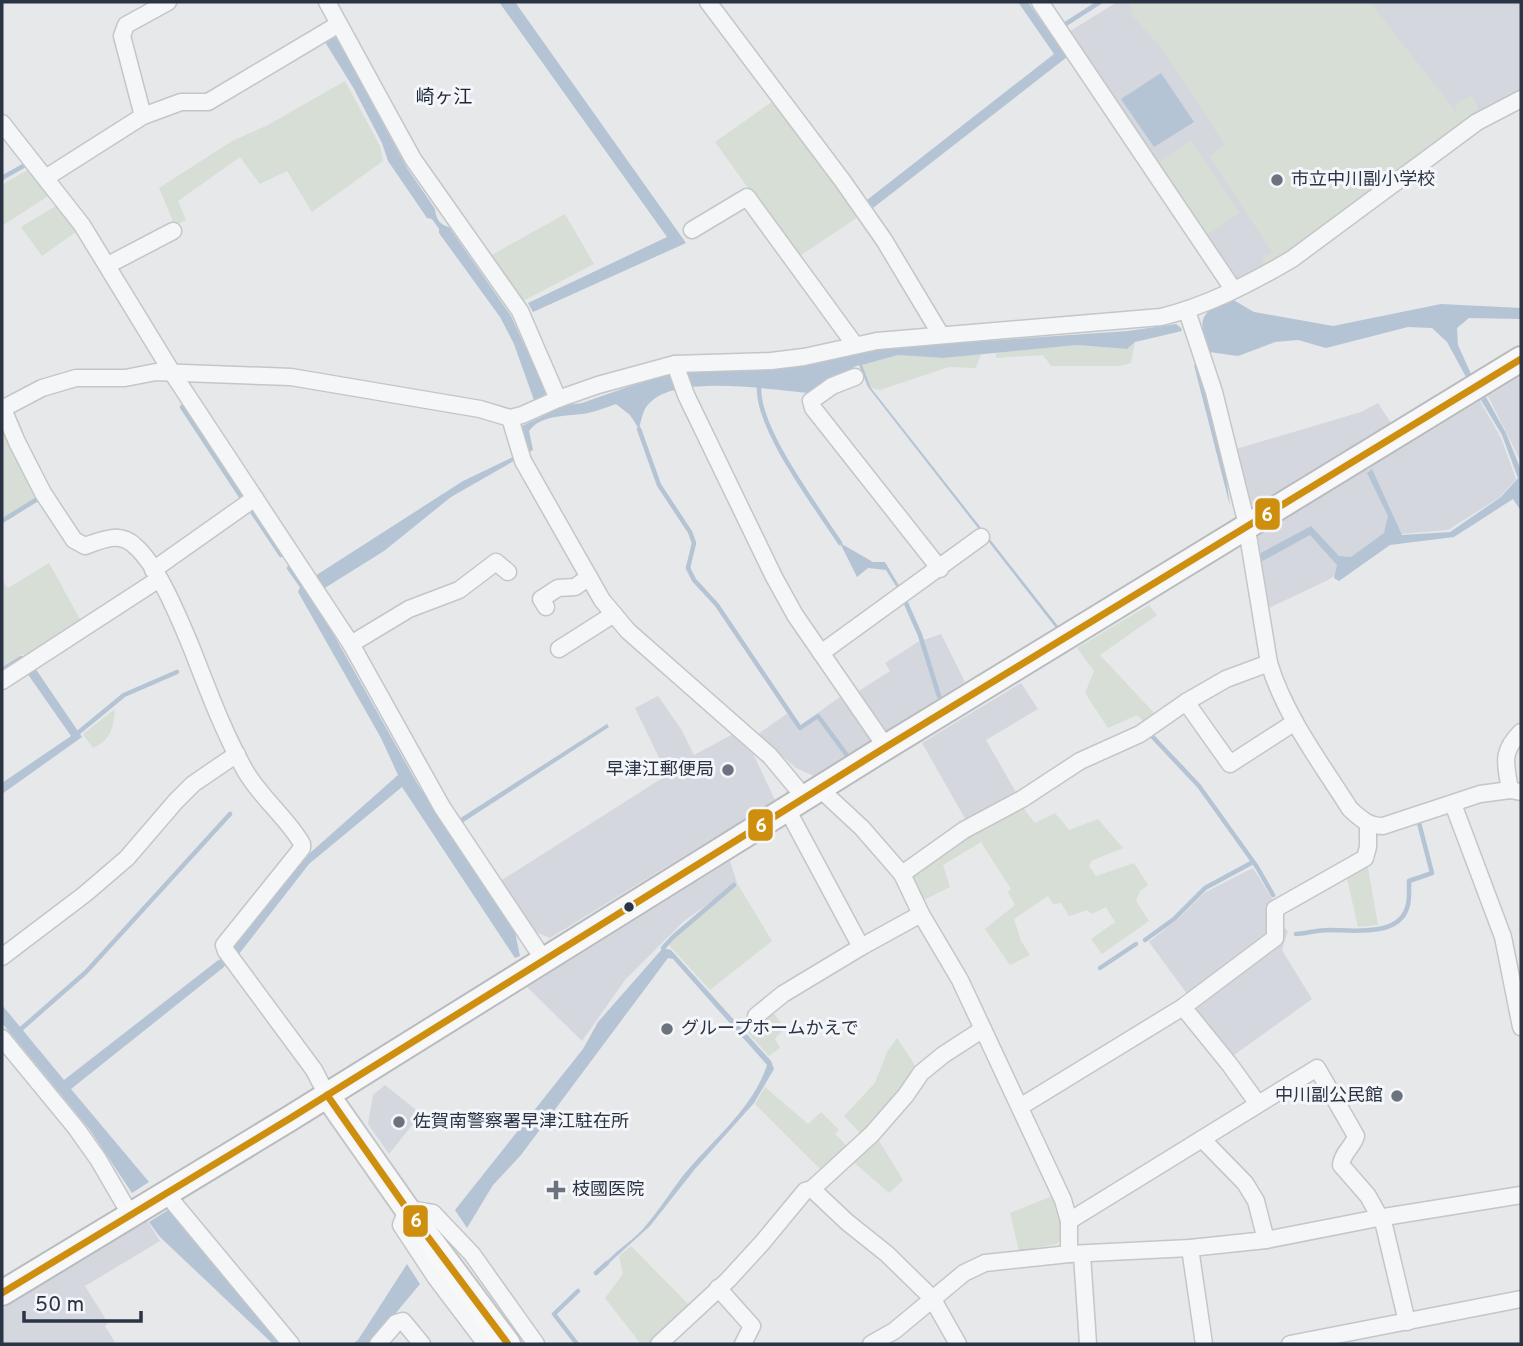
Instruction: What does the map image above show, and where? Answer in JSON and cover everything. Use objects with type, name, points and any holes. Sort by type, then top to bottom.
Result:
[{"type":"main road","points":[[2,1293],[1521,359]]},
{"type":"main road","points":[[327,1095],[407,1209],[508,1344]]},
{"type":"street","points":[[143,116],[122,36],[127,25],[168,2]]},
{"type":"street","points":[[327,2],[413,159],[520,311],[558,399]]},
{"type":"street","points":[[708,2],[884,240],[941,335]]},
{"type":"street","points":[[1040,2],[1233,289]]},
{"type":"street","points":[[47,177],[143,116],[181,102],[208,102],[339,24]]},
{"type":"street","points":[[327,1095],[314,1069],[223,944],[302,849],[300,841],[268,804],[237,754],[175,608],[156,575],[135,546],[122,538],[109,537],[85,546],[74,540],[43,493],[2,409],[42,388],[76,378],[125,377],[156,372],[291,377],[480,409],[510,418],[558,399],[675,364],[771,361],[855,345],[941,335],[1161,317],[1187,311],[1292,260],[1478,122],[1521,99]]},
{"type":"street","points":[[2,122],[82,225],[173,374],[351,644],[442,807],[544,960]]},
{"type":"street","points":[[692,230],[747,197],[855,345]]},
{"type":"street","points":[[107,265],[173,231]]},
{"type":"street","points":[[1187,311],[1214,392],[1247,526],[1269,663],[1295,722],[1350,809],[1368,824],[1382,826],[1480,794],[1516,791],[1505,756],[1510,743],[1521,732]]},
{"type":"street","points":[[836,350],[849,379],[811,401],[813,408],[940,569]]},
{"type":"street","points":[[675,364],[686,395],[774,577],[795,615],[886,747]]},
{"type":"street","points":[[510,418],[521,456],[602,600],[628,631],[770,756],[804,798],[861,947]]},
{"type":"street","points":[[2,681],[156,575],[254,498]]},
{"type":"street","points":[[821,653],[981,537]]},
{"type":"street","points":[[351,644],[409,609],[459,590],[496,562],[508,572]]},
{"type":"street","points":[[546,607],[541,599],[558,588],[575,587],[589,577]]},
{"type":"street","points":[[559,649],[614,614]]},
{"type":"street","points":[[902,874],[964,830],[1022,799],[1080,761],[1140,734],[1186,702],[1226,679],[1269,663]]},
{"type":"street","points":[[1186,702],[1230,764],[1295,722]]},
{"type":"street","points":[[2,957],[85,894],[127,858],[193,784],[237,754]]},
{"type":"street","points":[[804,798],[862,828],[902,874],[921,914],[960,980],[1063,1200],[1075,1254],[1088,1344]]},
{"type":"street","points":[[1453,804],[1518,983],[1521,1027]]},
{"type":"street","points":[[1020,1107],[1183,1007],[1275,937],[1275,909],[1365,858],[1368,824]]},
{"type":"street","points":[[756,1016],[783,994],[921,914]]},
{"type":"street","points":[[1183,1007],[1258,1104]]},
{"type":"street","points":[[659,1344],[762,1243],[805,1191],[812,1189],[872,1134],[921,1073],[983,1029]]},
{"type":"street","points":[[2,1038],[76,1128],[98,1159],[130,1214]]},
{"type":"street","points":[[1069,1221],[1317,1068],[1356,1136],[1341,1165],[1368,1196],[1384,1225],[1407,1322]]},
{"type":"street","points":[[1202,1139],[1245,1183],[1256,1201],[1266,1240]]},
{"type":"street","points":[[812,1189],[887,1254],[932,1298],[958,1344]]},
{"type":"street","points":[[168,1192],[173,1202],[291,1344]]},
{"type":"street","points":[[871,1344],[894,1331],[964,1273],[985,1264],[1075,1254],[1190,1248],[1266,1240],[1378,1218],[1521,1195]]},
{"type":"street","points":[[486,1344],[436,1279],[401,1225],[407,1209],[433,1213],[472,1254],[536,1344]]},
{"type":"street","points":[[1190,1248],[1204,1344]]},
{"type":"street","points":[[718,1288],[752,1326],[743,1344]]},
{"type":"street","points":[[1290,1344],[1521,1299]]},
{"type":"street","points":[[378,1344],[396,1323],[403,1321],[422,1344]]},
{"type":"shaded area","name":"市立中川副小学校","points":[[1117,2],[1521,2],[1521,89],[1460,123],[1266,266],[1236,279],[1067,33]]},
{"type":"shaded area","name":"市立中川副小学校","points":[[1130,2],[1370,2],[1457,113],[1455,104],[1471,95],[1478,105],[1477,113],[1311,237],[1266,266],[1262,258],[1272,252],[1209,157],[1224,144],[1163,50],[1132,15]]},
{"type":"shaded area","points":[[345,81],[380,146],[383,161],[312,212],[287,171],[260,184],[240,157],[178,201],[186,220],[175,226],[159,188],[232,141],[268,125]]},
{"type":"shaded area","points":[[776,99],[858,217],[798,257],[715,142]]},
{"type":"shaded area","points":[[1191,140],[1240,213],[1207,235],[1158,163]]},
{"type":"shaded area","points":[[31,168],[51,194],[2,226],[2,185]]},
{"type":"shaded area","points":[[59,204],[80,229],[42,256],[21,227]]},
{"type":"shaded area","points":[[565,214],[594,264],[521,302],[488,257]]},
{"type":"shaded area","points":[[1135,342],[1131,363],[1120,366],[1051,366],[1043,355],[996,358],[996,353],[1077,345],[1127,349]]},
{"type":"shaded area","points":[[981,354],[976,368],[949,367],[880,390],[871,388],[861,365],[898,355],[943,358]]},
{"type":"shaded area","points":[[1521,376],[1521,462],[1488,396]]},
{"type":"shaded area","points":[[1480,401],[1501,438],[1516,479],[1500,497],[1448,530],[1389,535],[1330,579],[1267,609],[1255,537]]},
{"type":"shaded area","points":[[1378,403],[1391,423],[1250,511],[1236,449],[1361,412]]},
{"type":"shaded area","points":[[2,418],[38,498],[2,520]]},
{"type":"shaded area","points":[[49,563],[81,621],[2,667],[2,580],[8,588]]},
{"type":"shaded area","points":[[1149,605],[1157,615],[1100,655],[1155,714],[1145,723],[1137,715],[1108,728],[1085,693],[1094,671],[1077,648]]},
{"type":"shaded area","points":[[941,634],[965,682],[814,776],[796,768],[758,734],[788,713],[798,727],[844,694],[854,694],[890,671],[885,663],[918,642]]},
{"type":"shaded area","points":[[1021,683],[1038,709],[986,740],[1017,794],[967,822],[922,743]]},
{"type":"shaded area","points":[[658,696],[681,729],[694,755],[737,732],[748,743],[775,800],[550,938],[533,931],[499,882],[664,777],[666,772],[635,708]]},
{"type":"shaded area","points":[[115,709],[108,737],[93,748],[83,734]]},
{"type":"shaded area","points":[[1021,805],[1035,823],[1055,813],[1069,830],[1098,819],[1123,848],[1091,861],[1089,866],[1096,876],[1134,863],[1148,885],[1140,891],[1136,901],[1149,921],[1102,954],[1091,939],[1115,922],[1106,907],[1092,914],[1087,910],[1069,916],[1061,903],[1053,904],[1048,896],[1014,919],[1021,941],[1030,955],[1010,965],[985,929],[1015,905],[1008,892],[1011,889],[981,842],[943,865],[950,887],[920,902],[911,885],[914,870],[970,832]]},
{"type":"shaded area","points":[[730,861],[737,883],[684,921],[625,980],[582,1041],[527,987]]},
{"type":"shaded area","points":[[1367,862],[1378,925],[1358,927],[1346,874]]},
{"type":"shaded area","points":[[1253,868],[1276,905],[1281,924],[1288,931],[1282,950],[1312,999],[1230,1058],[1193,1011],[1190,998],[1149,942],[1204,893]]},
{"type":"shaded area","points":[[737,883],[772,941],[710,990],[668,944]]},
{"type":"shaded area","points":[[772,1011],[785,1028],[775,1039],[780,1048],[769,1056],[747,1032]]},
{"type":"shaded area","points":[[897,1038],[918,1070],[862,1135],[844,1116],[875,1083],[887,1052]]},
{"type":"shaded area","points":[[385,1085],[421,1114],[389,1154],[368,1124],[373,1095]]},
{"type":"shaded area","points":[[765,1087],[808,1124],[821,1112],[839,1130],[835,1134],[849,1148],[823,1172],[755,1104]]},
{"type":"shaded area","points":[[876,1136],[903,1180],[889,1193],[850,1159]]},
{"type":"shaded area","points":[[1055,1195],[1064,1234],[1057,1244],[1019,1251],[1010,1213]]},
{"type":"shaded area","points":[[147,1220],[160,1241],[85,1286],[108,1323],[105,1326],[116,1344],[2,1344],[2,1309]]},
{"type":"shaded area","points":[[631,1246],[690,1306],[654,1344],[641,1344],[605,1298],[623,1274],[619,1256]]},
{"type":"water","points":[[499,2],[515,2],[686,243],[533,312],[528,303],[667,237]]},
{"type":"water","points":[[1018,2],[1028,2],[1067,57],[873,208],[867,200],[1054,54]]},
{"type":"water","points":[[333,37],[337,38],[407,168],[435,209],[439,221],[449,227],[511,316],[546,392],[543,398],[535,403],[514,344],[500,317],[388,161],[382,143],[354,89],[325,42]]},
{"type":"water","points":[[1161,73],[1194,122],[1154,147],[1121,99]]},
{"type":"water","points":[[1230,298],[1254,312],[1333,326],[1441,304],[1521,308],[1521,319],[1469,318],[1457,328],[1458,345],[1471,374],[1466,377],[1447,342],[1432,328],[1408,327],[1326,348],[1298,340],[1275,342],[1238,356],[1209,352],[1203,332],[1203,319],[1212,309]]},
{"type":"water","points":[[1176,324],[1182,331],[1135,342],[1127,349],[1077,345],[943,358],[898,355],[862,365],[871,388],[1058,626],[1056,628],[868,387],[859,365],[850,372],[834,375],[810,393],[729,386],[685,388],[667,392],[647,406],[639,429],[630,415],[616,404],[588,413],[548,418],[534,425],[529,431],[533,450],[451,497],[384,551],[312,596],[417,783],[515,932],[520,956],[515,958],[402,787],[309,864],[239,954],[228,960],[224,967],[71,1089],[149,1182],[132,1193],[90,1130],[2,1023],[2,1005],[64,1080],[217,961],[231,954],[235,942],[310,853],[398,775],[381,738],[298,592],[301,585],[463,481],[515,456],[522,426],[566,405],[582,403],[662,375],[721,370],[883,348],[1128,331]]},
{"type":"water","points":[[1197,363],[1217,434],[1230,506],[1194,365]]},
{"type":"water","points":[[1486,397],[1506,433],[1521,470],[1521,511],[1513,499],[1454,537],[1390,545],[1339,581],[1334,578],[1337,565],[1310,535],[1259,563],[1259,554],[1311,526],[1339,556],[1351,557],[1384,533],[1388,516],[1367,473],[1372,469],[1402,535],[1450,532],[1501,497],[1518,478],[1502,435],[1481,400]]},
{"type":"water","points":[[840,543],[873,562],[885,562],[901,589],[899,591],[886,570],[868,568],[857,577]]},
{"type":"water","points":[[35,668],[82,737],[2,794],[2,783],[71,736],[27,673]]},
{"type":"water","points":[[607,724],[609,727],[462,823],[459,819]]},
{"type":"water","points":[[663,948],[671,950],[771,1061],[774,1069],[754,1103],[695,1169],[650,1226],[608,1264],[606,1262],[610,1258],[643,1229],[682,1177],[742,1110],[761,1081],[767,1065],[673,959],[668,958],[521,1155],[493,1185],[467,1228],[455,1210],[583,1049],[598,1022]]},
{"type":"water","points":[[168,1210],[282,1344],[273,1344],[160,1237],[149,1222]]},
{"type":"water","points":[[407,1264],[420,1284],[370,1344],[352,1344],[358,1340]]},
{"type":"waterway","points":[[1064,25],[1100,2]]},
{"type":"waterway","points":[[2,178],[25,165]]},
{"type":"waterway","points":[[759,388],[761,405],[778,446],[840,543]]},
{"type":"waterway","points":[[182,407],[242,498]]},
{"type":"waterway","points":[[639,429],[659,485],[690,532],[694,543],[688,568],[694,580],[717,605],[800,728],[818,716],[846,754]]},
{"type":"waterway","points":[[2,521],[39,498]]},
{"type":"waterway","points":[[251,510],[281,555]]},
{"type":"waterway","points":[[289,568],[301,585]]},
{"type":"waterway","points":[[905,601],[920,635],[939,696]]},
{"type":"waterway","points":[[2,670],[21,658]]},
{"type":"waterway","points":[[79,732],[124,695],[177,672]]},
{"type":"waterway","points":[[1150,734],[1199,786],[1257,867],[1273,895]]},
{"type":"waterway","points":[[21,1029],[86,972],[230,814]]},
{"type":"waterway","points":[[1296,934],[1325,930],[1373,930],[1394,924],[1402,917],[1408,905],[1409,881],[1432,873],[1418,819]]},
{"type":"waterway","points":[[1145,940],[1174,919],[1205,888],[1253,862]]},
{"type":"waterway","points":[[663,948],[734,885]]},
{"type":"waterway","points":[[1100,968],[1136,944]]},
{"type":"waterway","points":[[596,1273],[607,1263]]},
{"type":"waterway","points":[[577,1344],[554,1314],[578,1291]]},
{"type":"transit line","name":"6","points":[[2,1293],[289,1119],[886,747],[1521,359]]},
{"type":"transit line","name":"6","points":[[327,1095],[407,1209],[508,1344]]},
{"type":"place","name":"市立中川副小学校","points":[[1277,180]]},
{"type":"place","name":"早津江郵便局","points":[[728,770]]},
{"type":"place","name":"グループホームかえで","points":[[667,1029]]},
{"type":"place","name":"中川副公民館","points":[[1397,1096]]},
{"type":"place","name":"佐賀南警察署早津江駐在所","points":[[399,1122]]},
{"type":"place","name":"枝國医院","points":[[556,1190]]},
{"type":"district","name":"崎ヶ江","points":[[444,98]]}]
